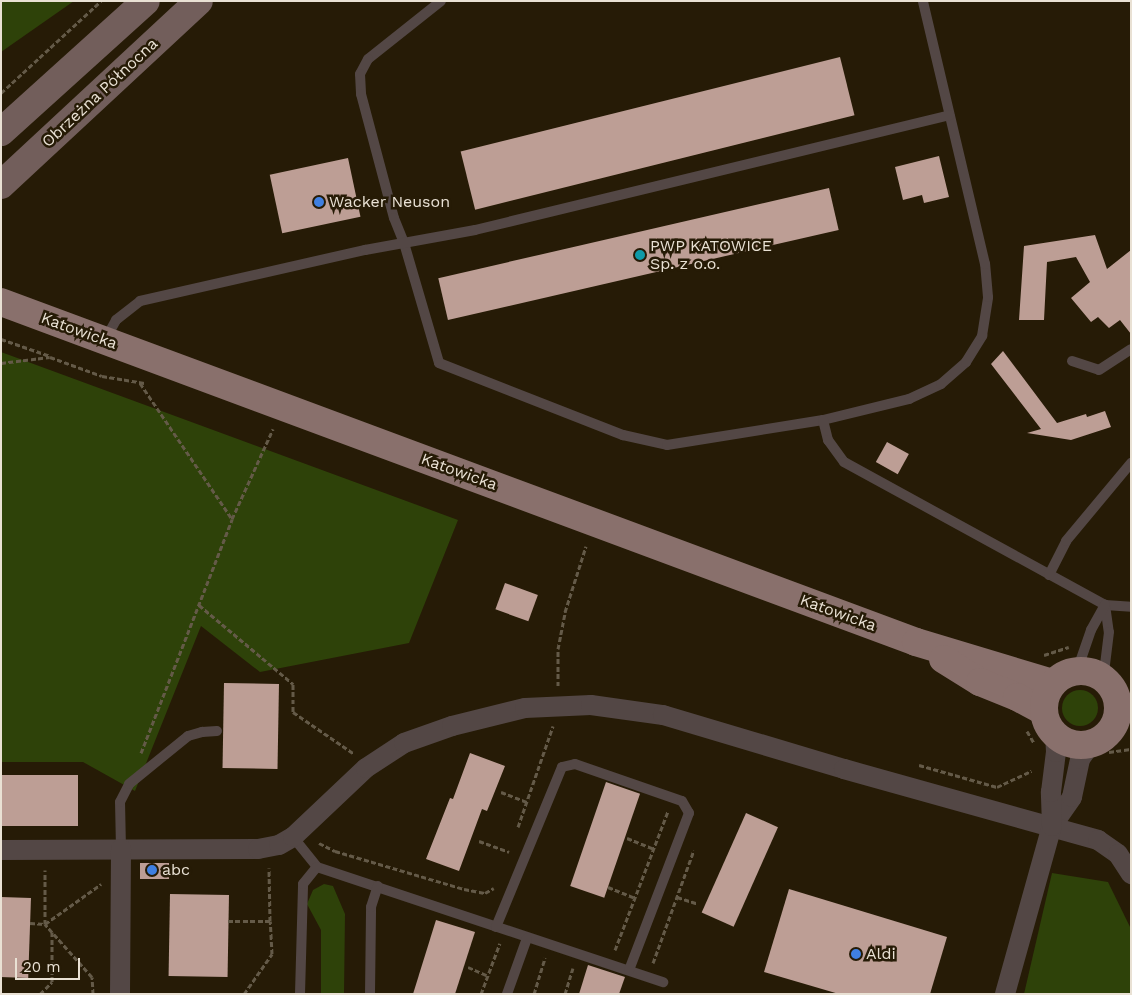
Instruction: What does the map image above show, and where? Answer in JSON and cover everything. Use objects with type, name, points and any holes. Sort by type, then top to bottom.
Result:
[{"type":"main road","name":"Katowicka","points":[[1,302],[916,642],[1063,677],[1091,672],[1119,696]]},
{"type":"main road","name":"Katowicka","points":[[916,642],[980,682],[1017,697],[1034,718]]},
{"type":"main road","points":[[1063,677],[1046,694],[1034,718],[1047,725],[1046,744],[1070,744],[1110,736],[1118,717],[1119,696]]},
{"type":"street","points":[[1,132],[146,1]]},
{"type":"street","name":"Obrzeżna Północna","points":[[1,185],[199,1]]},
{"type":"street","points":[[1,288],[31,313]]},
{"type":"street","points":[[1,850],[121,858],[258,849],[279,844],[293,837],[366,768],[404,744],[452,726],[525,708],[591,705],[662,715],[997,813],[1052,826],[1098,840],[1118,854],[1131,874]]},
{"type":"street","points":[[1052,826],[1072,797],[1080,759],[1110,736]]},
{"type":"street","points":[[1005,994],[1052,826],[1051,792],[1056,752],[1046,744]]},
{"type":"street","points":[[120,994],[121,858]]},
{"type":"lane","points":[[451,1],[440,3],[401,31],[368,59],[360,74],[361,94],[394,218],[404,242],[439,363],[623,435],[667,445],[823,420],[909,399],[941,384],[966,362],[982,336],[988,297],[985,264],[923,1]]},
{"type":"lane","points":[[104,341],[116,320],[140,301],[404,242],[475,230],[949,116]]},
{"type":"lane","points":[[1072,360],[1099,370],[1131,349]]},
{"type":"lane","points":[[823,420],[828,440],[844,462],[1105,605],[1131,607]]},
{"type":"lane","points":[[1050,575],[1066,541],[1131,463]]},
{"type":"lane","points":[[1063,677],[1080,662],[1091,630],[1105,605]]},
{"type":"lane","points":[[1105,605],[1109,632],[1106,667],[1119,696]]},
{"type":"lane","points":[[121,858],[120,802],[129,784],[188,736],[202,732],[217,731]]},
{"type":"lane","points":[[501,928],[503,910],[562,767],[575,764],[682,801],[689,813],[629,970]]},
{"type":"lane","points":[[293,837],[317,867],[662,982]]},
{"type":"lane","points":[[300,994],[303,884],[317,867]]},
{"type":"lane","points":[[370,994],[371,907],[378,886]]},
{"type":"lane","points":[[507,994],[527,938]]},
{"type":"path","points":[[1,93],[102,1]]},
{"type":"path","points":[[1,339],[102,376],[150,384]]},
{"type":"path","points":[[1,362],[50,357]]},
{"type":"path","points":[[139,382],[232,519]]},
{"type":"path","points":[[265,426],[282,433]]},
{"type":"path","points":[[129,784],[232,519],[273,430]]},
{"type":"path","points":[[577,543],[595,550]]},
{"type":"path","points":[[515,836],[558,707],[558,648],[565,612],[586,546]]},
{"type":"path","points":[[198,605],[293,684],[293,712],[357,755],[366,768]]},
{"type":"path","points":[[1034,718],[1046,744]]},
{"type":"path","points":[[919,765],[997,787],[1033,771]]},
{"type":"path","points":[[997,787],[1001,796],[997,813]]},
{"type":"path","points":[[501,792],[527,802]]},
{"type":"path","points":[[614,950],[673,798]]},
{"type":"path","points":[[306,853],[319,842],[321,836]]},
{"type":"path","points":[[627,838],[654,848]]},
{"type":"path","points":[[479,841],[509,852]]},
{"type":"path","points":[[319,842],[335,851],[464,889],[485,893],[498,883]]},
{"type":"path","points":[[506,861],[512,844]]},
{"type":"path","points":[[606,947],[653,963],[694,850]]},
{"type":"path","points":[[30,923],[45,924],[100,885],[121,858]]},
{"type":"path","points":[[244,994],[272,954],[269,862]]},
{"type":"path","points":[[45,867],[45,924],[92,977],[92,994]]},
{"type":"path","points":[[608,887],[634,898]]},
{"type":"path","points":[[490,890],[503,910]]},
{"type":"path","points":[[677,896],[698,904]]},
{"type":"path","points":[[228,921],[270,921]]},
{"type":"path","points":[[481,994],[501,928]]},
{"type":"path","points":[[40,994],[52,982],[52,932]]},
{"type":"path","points":[[534,994],[546,958],[555,961]]},
{"type":"path","points":[[564,964],[573,967],[566,994]]},
{"type":"path","points":[[468,967],[488,976]]},
{"type":"green space","points":[[1,1],[74,1],[1,52]]},
{"type":"green space","points":[[1,352],[458,520],[409,643],[260,672],[201,626],[135,791],[83,762],[1,762]]},
{"type":"green space","points":[[1080,690],[1087,691],[1093,695],[1097,701],[1097,715],[1093,721],[1087,725],[1080,726],[1073,725],[1067,721],[1063,715],[1062,708],[1063,701],[1067,695],[1073,691]]},
{"type":"green space","points":[[1052,873],[1108,882],[1131,929],[1131,994],[1024,994]]},
{"type":"green space","points":[[324,884],[333,886],[345,914],[344,994],[321,994],[321,930],[307,904],[313,890]]},
{"type":"building","points":[[840,57],[855,115],[475,210],[461,152]]},
{"type":"building","points":[[939,156],[949,197],[924,203],[922,195],[903,200],[895,167]]},
{"type":"building","points":[[348,158],[360,217],[282,233],[270,175]]},
{"type":"building","name":"PWP KATOWICE Sp. z o.o.","points":[[829,188],[839,230],[448,320],[438,278]]},
{"type":"building","points":[[1095,235],[1107,269],[1131,250],[1131,334],[1120,320],[1109,328],[1098,317],[1091,322],[1071,298],[1090,282],[1076,257],[1047,262],[1044,320],[1019,320],[1024,246]]},
{"type":"building","points":[[1003,351],[1057,423],[1086,414],[1087,417],[1105,411],[1111,427],[1071,440],[1027,433],[1041,429],[991,364]]},
{"type":"building","points":[[887,442],[909,454],[898,474],[876,462]]},
{"type":"building","points":[[505,583],[538,595],[528,621],[495,609]]},
{"type":"building","points":[[224,683],[279,684],[278,769],[223,768]]},
{"type":"building","points":[[470,753],[505,766],[487,811],[482,809],[459,871],[426,859],[450,798],[453,799]]},
{"type":"building","points":[[1,775],[78,775],[78,826],[1,826]]},
{"type":"building","points":[[606,782],[640,794],[604,898],[570,886]]},
{"type":"building","points":[[746,813],[778,827],[734,927],[702,913]]},
{"type":"building","points":[[140,863],[169,863],[169,879],[140,879]]},
{"type":"building","name":"Aldi","points":[[789,889],[947,937],[930,994],[839,994],[764,972]]},
{"type":"building","points":[[170,894],[229,895],[228,977],[169,976]]},
{"type":"building","points":[[1,897],[31,898],[28,978],[1,977]]},
{"type":"building","points":[[436,920],[475,932],[455,994],[413,994]]},
{"type":"building","points":[[588,965],[625,977],[619,994],[579,994]]},
{"type":"place","name":"Wacker Neuson","points":[[319,202]]},
{"type":"place","name":"PWP KATOWICE Sp. z o.o.","points":[[640,255]]},
{"type":"place","name":"abc","points":[[152,870]]},
{"type":"place","name":"Aldi","points":[[856,954]]}]
